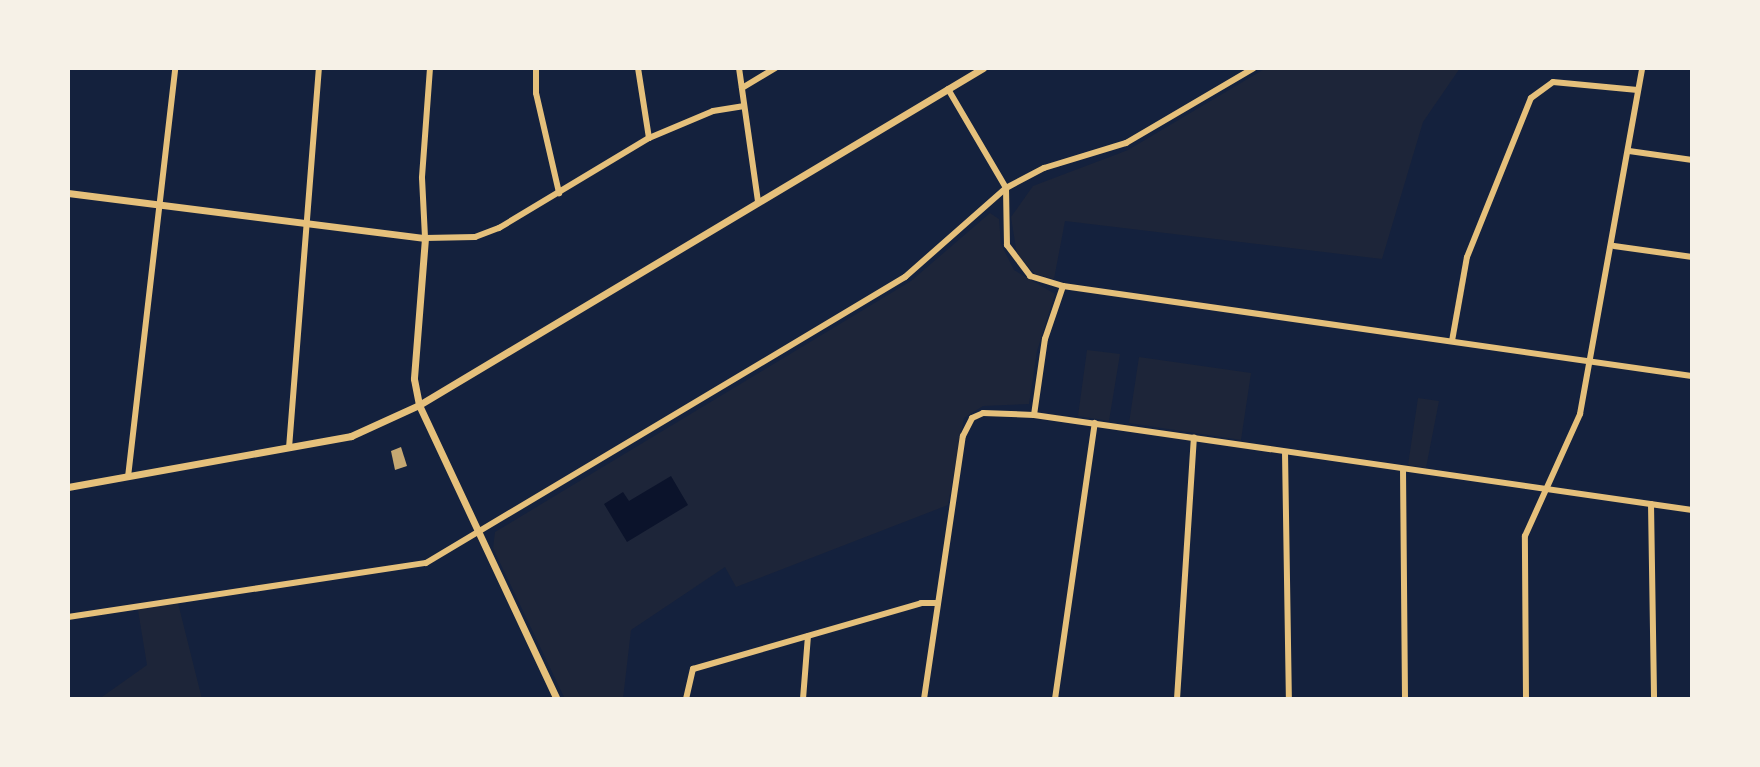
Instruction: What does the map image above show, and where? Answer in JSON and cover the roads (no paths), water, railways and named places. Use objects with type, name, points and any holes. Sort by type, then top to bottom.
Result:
[{"type":"street","points":[[128,477],[175,68]]},
{"type":"street","points":[[289,448],[319,68]]},
{"type":"street","points":[[430,68],[422,178],[425,238],[414,379],[419,405],[557,699]]},
{"type":"street","points":[[536,68],[536,93],[559,193]]},
{"type":"street","points":[[638,68],[649,138]]},
{"type":"street","points":[[739,68],[758,202]]},
{"type":"street","points":[[742,88],[775,68]]},
{"type":"street","points":[[68,487],[351,436],[419,405],[983,68]]},
{"type":"street","points":[[68,617],[412,568],[480,533],[905,277],[1006,188],[1044,168],[1126,143],[1254,68]]},
{"type":"street","points":[[1526,699],[1525,536],[1580,414],[1614,246],[1642,68]]},
{"type":"street","points":[[1452,341],[1467,257],[1531,98],[1553,82],[1638,90]]},
{"type":"street","points":[[948,89],[1006,188],[1007,245],[1030,276],[1063,286],[1692,376]]},
{"type":"street","points":[[68,193],[425,238],[475,237],[559,193],[649,138],[713,111],[743,106]]},
{"type":"street","points":[[1629,151],[1692,160]]},
{"type":"street","points":[[1614,246],[1692,257]]},
{"type":"street","points":[[1034,415],[1045,339],[1063,286]]},
{"type":"street","points":[[924,699],[963,436],[972,418],[994,411],[1692,510]]},
{"type":"street","points":[[1055,699],[1095,423]]},
{"type":"street","points":[[1177,699],[1194,438]]},
{"type":"street","points":[[1285,452],[1289,699]]},
{"type":"street","points":[[1403,469],[1405,699]]},
{"type":"street","points":[[1651,504],[1654,699]]},
{"type":"street","points":[[686,699],[693,669],[938,603]]},
{"type":"street","points":[[803,699],[808,636]]}]
